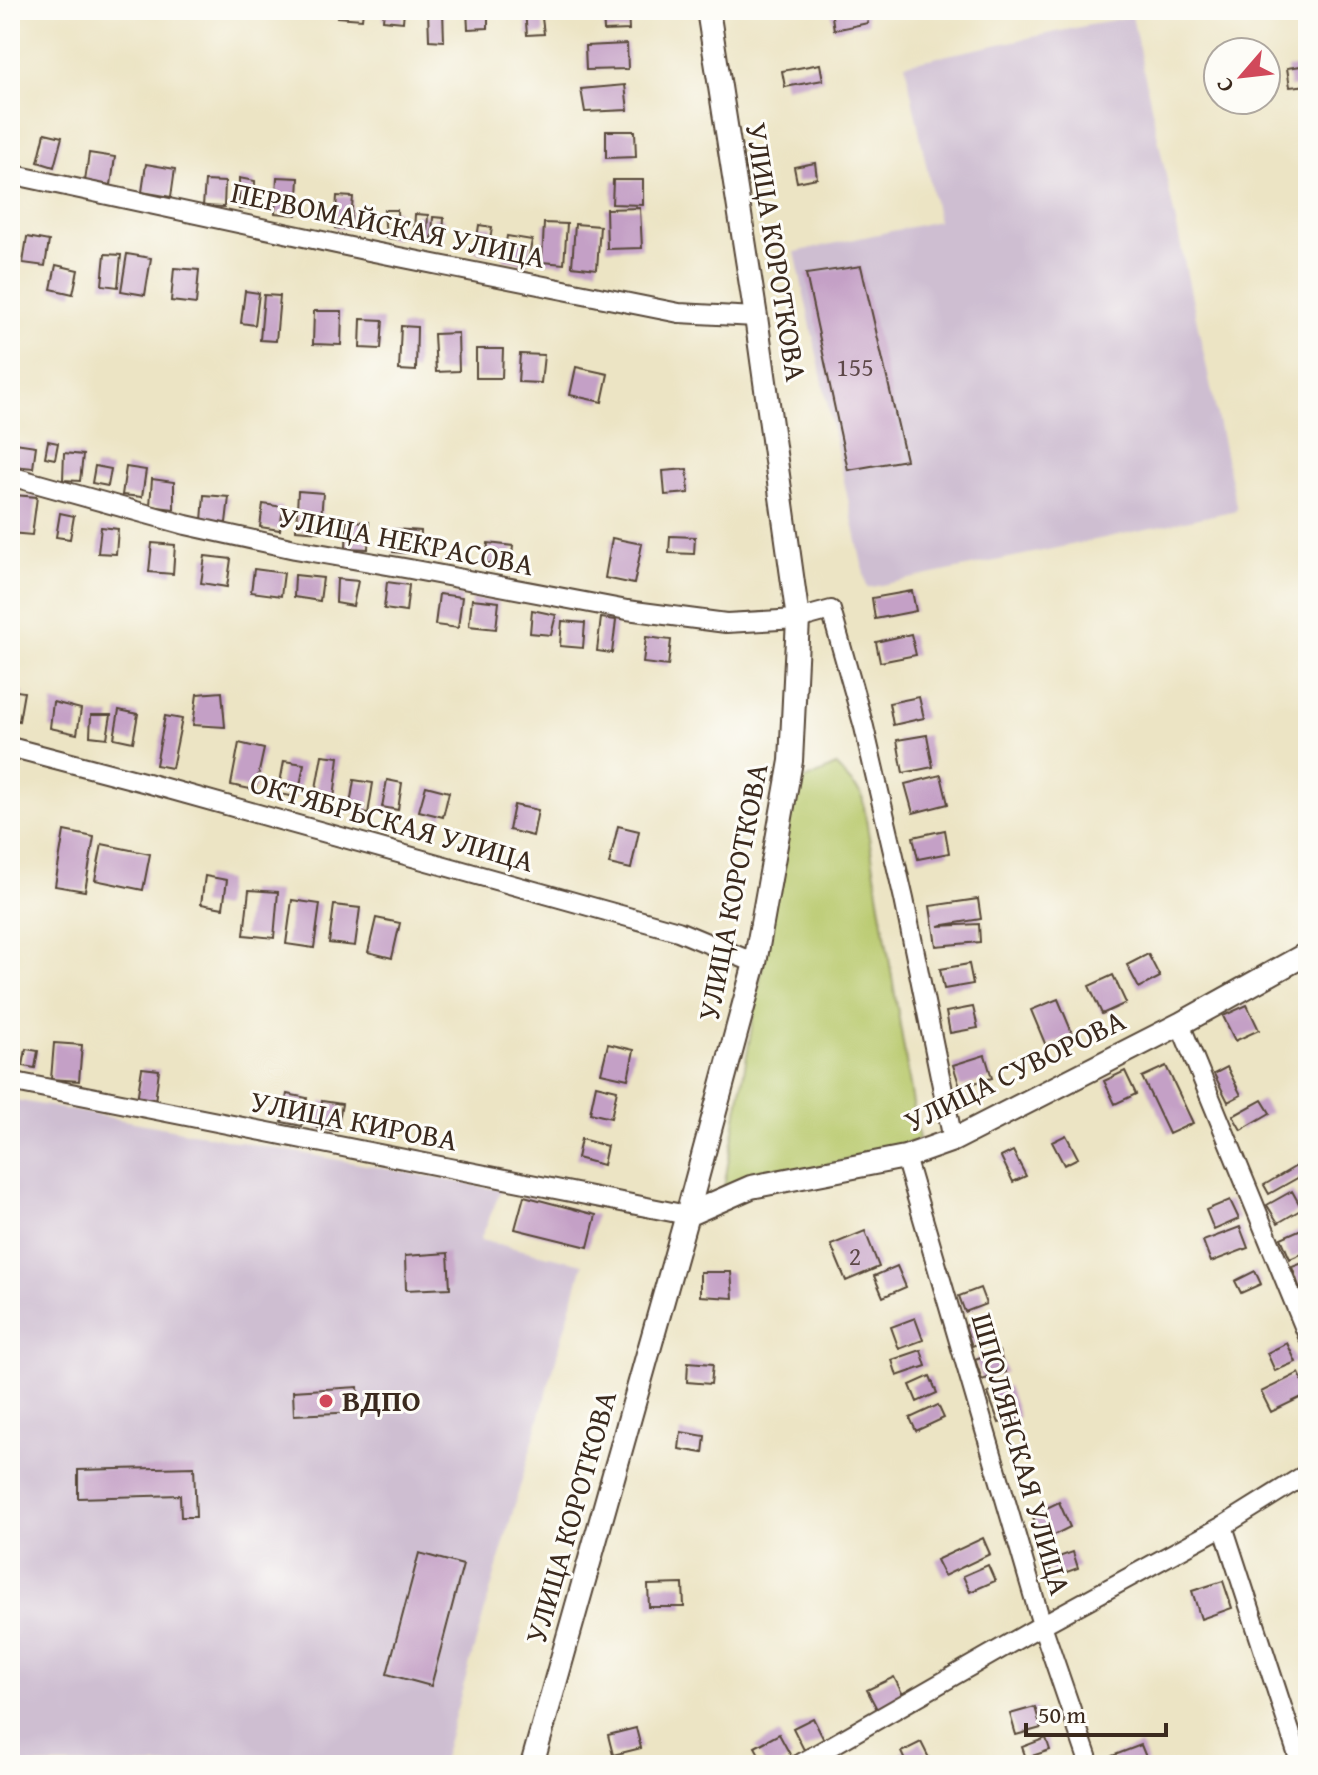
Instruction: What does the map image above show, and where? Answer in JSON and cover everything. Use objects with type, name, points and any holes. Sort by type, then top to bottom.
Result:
[{"type":"street","name":"УЛИЦА КОРОТКОВА","points":[[532,1765],[755,963],[791,761],[798,619],[756,317],[708,10]]},
{"type":"street","name":"ПЕРВОМАЙСКАЯ УЛИЦА","points":[[10,174],[679,313],[756,317]]},
{"type":"street","name":"УЛИЦА НЕКРАСОВА","points":[[10,476],[186,525],[295,549],[627,610],[726,623],[798,619],[831,610],[864,727],[901,884],[953,1140]]},
{"type":"street","name":"ОКТЯБРЬСКАЯ УЛИЦА","points":[[10,747],[678,931],[755,963]]},
{"type":"street","name":"УЛИЦА СУВОРОВА","points":[[687,1215],[751,1187],[905,1157],[953,1140],[1180,1024],[1308,953]]},
{"type":"street","points":[[1180,1024],[1308,1336]]},
{"type":"street","name":"УЛИЦА КИРОВА","points":[[10,1081],[687,1215]]},
{"type":"street","name":"ШПОЛЯНСКАЯ УЛИЦА","points":[[905,1157],[1042,1625],[1090,1765]]},
{"type":"street","points":[[798,1765],[1042,1625],[1223,1526],[1308,1473]]},
{"type":"street","points":[[1223,1526],[1301,1765]]},
{"type":"shaded area","points":[[1132,16],[1237,510],[867,588],[795,252],[938,221],[905,64]]},
{"type":"shaded area","points":[[10,1099],[501,1190],[480,1240],[583,1264],[441,1765],[10,1765]]},
{"type":"green space","points":[[836,766],[862,795],[919,1140],[723,1193],[794,785]]},
{"type":"building","points":[[338,10],[363,10],[362,19],[337,17]]},
{"type":"building","points":[[384,10],[404,10],[403,22],[383,20]]},
{"type":"building","points":[[428,10],[443,10],[444,41],[429,40]]},
{"type":"building","points":[[467,10],[488,10],[488,28],[468,29]]},
{"type":"building","points":[[525,10],[541,10],[544,34],[527,35]]},
{"type":"building","points":[[603,10],[628,10],[629,30],[604,31]]},
{"type":"building","points":[[831,10],[865,10],[868,23],[834,30]]},
{"type":"building","points":[[627,44],[628,69],[586,70],[585,46]]},
{"type":"building","points":[[820,64],[823,80],[785,87],[782,71]]},
{"type":"building","points":[[1308,65],[1308,85],[1290,87],[1287,68]]},
{"type":"building","points":[[625,85],[628,110],[585,112],[581,89]]},
{"type":"building","points":[[606,131],[635,131],[636,157],[606,158]]},
{"type":"building","points":[[45,133],[62,137],[54,167],[38,162]]},
{"type":"building","points":[[89,153],[115,157],[111,185],[85,181]]},
{"type":"building","points":[[815,163],[817,178],[797,182],[794,167]]},
{"type":"building","points":[[146,164],[175,169],[171,197],[142,192]]},
{"type":"building","points":[[277,177],[299,178],[297,215],[275,213]]},
{"type":"building","points":[[239,178],[255,181],[254,209],[239,209]]},
{"type":"building","points":[[613,180],[643,180],[643,205],[612,204]]},
{"type":"building","points":[[205,181],[225,182],[224,207],[203,206]]},
{"type":"building","points":[[337,196],[353,197],[350,229],[335,228]]},
{"type":"building","points":[[640,208],[642,248],[607,249],[606,209]]},
{"type":"building","points":[[384,210],[397,210],[398,239],[386,238]]},
{"type":"building","points":[[415,214],[428,215],[427,234],[414,233]]},
{"type":"building","points":[[433,217],[444,218],[443,239],[432,238]]},
{"type":"building","points":[[544,223],[567,224],[564,264],[542,262]]},
{"type":"building","points":[[575,224],[600,226],[597,269],[572,266]]},
{"type":"building","points":[[479,225],[492,227],[488,254],[475,252]]},
{"type":"building","points":[[507,236],[532,240],[528,264],[503,260]]},
{"type":"building","points":[[27,237],[49,241],[45,266],[23,263]]},
{"type":"building","points":[[105,254],[121,255],[118,287],[102,285]]},
{"type":"building","points":[[127,254],[151,258],[145,295],[121,291]]},
{"type":"building","points":[[56,265],[78,270],[73,294],[51,289]]},
{"type":"building","points":[[861,266],[906,460],[848,470],[806,274]]},
{"type":"building","points":[[174,268],[199,270],[196,304],[171,301]]},
{"type":"building","points":[[245,291],[259,293],[255,325],[241,323]]},
{"type":"building","points":[[264,295],[280,296],[276,341],[260,340]]},
{"type":"building","points":[[314,311],[342,311],[341,345],[313,344]]},
{"type":"building","points":[[361,319],[383,320],[381,349],[360,348]]},
{"type":"building","points":[[401,326],[417,327],[416,371],[399,370]]},
{"type":"building","points":[[458,333],[459,371],[436,372],[434,334]]},
{"type":"building","points":[[476,349],[503,349],[502,378],[476,378]]},
{"type":"building","points":[[520,354],[544,355],[541,383],[518,382]]},
{"type":"building","points":[[576,367],[608,374],[602,402],[570,395]]},
{"type":"building","points":[[48,441],[58,443],[55,459],[45,457]]},
{"type":"building","points":[[15,443],[36,446],[33,468],[13,466]]},
{"type":"building","points":[[64,453],[83,455],[80,481],[63,480]]},
{"type":"building","points":[[95,466],[111,469],[108,486],[92,483]]},
{"type":"building","points":[[126,467],[146,470],[142,497],[122,495]]},
{"type":"building","points":[[687,469],[689,493],[665,495],[663,471]]},
{"type":"building","points":[[152,479],[174,482],[174,509],[150,506]]},
{"type":"building","points":[[298,491],[323,493],[320,532],[296,530]]},
{"type":"building","points":[[14,495],[37,497],[32,535],[10,533]]},
{"type":"building","points":[[204,495],[229,497],[226,523],[202,521]]},
{"type":"building","points":[[263,504],[283,507],[280,530],[260,527]]},
{"type":"building","points":[[60,513],[74,516],[70,539],[56,537]]},
{"type":"building","points":[[347,521],[369,522],[368,549],[346,548]]},
{"type":"building","points":[[101,527],[118,529],[116,554],[98,553]]},
{"type":"building","points":[[394,529],[421,531],[420,554],[393,552]]},
{"type":"building","points":[[670,536],[695,537],[694,554],[669,553]]},
{"type":"building","points":[[612,538],[642,544],[634,584],[605,578]]},
{"type":"building","points":[[152,543],[175,545],[173,574],[149,572]]},
{"type":"building","points":[[488,543],[513,546],[511,565],[486,563]]},
{"type":"building","points":[[205,556],[231,559],[227,587],[201,583]]},
{"type":"building","points":[[254,569],[284,573],[281,596],[251,592]]},
{"type":"building","points":[[295,575],[323,578],[320,601],[294,597]]},
{"type":"building","points":[[337,579],[358,581],[353,606],[336,603]]},
{"type":"building","points":[[387,582],[409,585],[406,612],[384,609]]},
{"type":"building","points":[[912,591],[916,611],[875,619],[872,598]]},
{"type":"building","points":[[439,594],[462,597],[458,628],[435,625]]},
{"type":"building","points":[[472,599],[499,602],[496,629],[469,626]]},
{"type":"building","points":[[532,610],[556,615],[551,635],[530,633]]},
{"type":"building","points":[[601,618],[616,620],[612,653],[597,651]]},
{"type":"building","points":[[562,621],[585,623],[583,648],[560,646]]},
{"type":"building","points":[[911,634],[916,655],[880,662],[876,642]]},
{"type":"building","points":[[646,637],[671,640],[668,666],[643,663]]},
{"type":"building","points":[[10,690],[24,692],[19,721],[10,719]]},
{"type":"building","points":[[222,692],[225,727],[193,725],[197,694]]},
{"type":"building","points":[[919,697],[924,718],[893,725],[889,703]]},
{"type":"building","points":[[53,702],[81,709],[77,734],[50,728]]},
{"type":"building","points":[[119,710],[138,714],[133,742],[114,738]]},
{"type":"building","points":[[91,715],[111,715],[107,738],[90,736]]},
{"type":"building","points":[[165,716],[182,719],[172,768],[156,765]]},
{"type":"building","points":[[927,735],[933,767],[903,773],[897,740]]},
{"type":"building","points":[[239,743],[264,749],[255,790],[231,785]]},
{"type":"building","points":[[322,755],[339,757],[334,798],[315,794]]},
{"type":"building","points":[[284,761],[304,764],[298,797],[278,794]]},
{"type":"building","points":[[941,775],[948,804],[913,813],[905,784]]},
{"type":"building","points":[[354,780],[373,783],[368,814],[349,811]]},
{"type":"building","points":[[387,780],[402,783],[398,810],[382,807]]},
{"type":"building","points":[[426,786],[449,792],[443,817],[419,811]]},
{"type":"building","points":[[514,805],[538,810],[533,836],[509,830]]},
{"type":"building","points":[[618,826],[639,831],[631,869],[609,864]]},
{"type":"building","points":[[945,830],[949,853],[918,859],[913,837]]},
{"type":"building","points":[[64,831],[94,837],[85,891],[55,886]]},
{"type":"building","points":[[102,844],[150,854],[143,890],[95,880]]},
{"type":"building","points":[[205,876],[227,880],[223,908],[201,904]]},
{"type":"building","points":[[249,890],[278,892],[274,938],[244,935]]},
{"type":"building","points":[[978,899],[981,919],[938,926],[979,924],[980,942],[936,946],[930,906]]},
{"type":"building","points":[[292,900],[320,904],[314,948],[286,944]]},
{"type":"building","points":[[334,905],[360,908],[355,946],[329,943]]},
{"type":"building","points":[[376,918],[400,923],[392,958],[368,952]]},
{"type":"building","points":[[1148,954],[1160,977],[1139,988],[1127,965]]},
{"type":"building","points":[[969,964],[973,984],[944,989],[940,969]]},
{"type":"building","points":[[1113,975],[1126,1003],[1102,1014],[1089,986]]},
{"type":"building","points":[[1058,999],[1073,1035],[1046,1046],[1031,1010]]},
{"type":"building","points":[[1247,1005],[1259,1030],[1235,1041],[1223,1016]]},
{"type":"building","points":[[973,1007],[978,1028],[950,1033],[946,1012]]},
{"type":"building","points":[[54,1043],[82,1045],[79,1081],[51,1079]]},
{"type":"building","points":[[608,1044],[634,1050],[628,1079],[601,1073]]},
{"type":"building","points":[[26,1049],[38,1051],[35,1068],[23,1066]]},
{"type":"building","points":[[985,1055],[992,1078],[960,1087],[953,1065]]},
{"type":"building","points":[[1166,1066],[1193,1123],[1169,1134],[1142,1077]]},
{"type":"building","points":[[1227,1067],[1241,1095],[1228,1102],[1214,1074]]},
{"type":"building","points":[[142,1068],[159,1070],[155,1102],[137,1100]]},
{"type":"building","points":[[1125,1071],[1136,1094],[1115,1104],[1104,1081]]},
{"type":"building","points":[[596,1085],[617,1090],[611,1118],[590,1113]]},
{"type":"building","points":[[287,1094],[307,1098],[302,1126],[282,1122]]},
{"type":"building","points":[[1262,1100],[1270,1113],[1241,1130],[1233,1116]]},
{"type":"building","points":[[322,1101],[342,1104],[337,1131],[317,1128]]},
{"type":"building","points":[[1066,1135],[1078,1158],[1064,1165],[1052,1142]]},
{"type":"building","points":[[581,1139],[607,1146],[603,1165],[577,1158]]},
{"type":"building","points":[[1013,1151],[1026,1176],[1013,1182],[1001,1157]]},
{"type":"building","points":[[1305,1161],[1308,1172],[1269,1194],[1264,1185]]},
{"type":"building","points":[[1292,1191],[1302,1209],[1278,1223],[1267,1205]]},
{"type":"building","points":[[524,1196],[596,1215],[588,1247],[515,1229]]},
{"type":"building","points":[[1230,1200],[1239,1219],[1214,1230],[1206,1210]]},
{"type":"building","points":[[1308,1226],[1308,1251],[1290,1259],[1281,1238]]},
{"type":"building","points":[[1240,1227],[1248,1248],[1211,1262],[1203,1241]]},
{"type":"building","points":[[865,1231],[879,1267],[846,1281],[831,1245]]},
{"type":"building","points":[[448,1253],[450,1288],[406,1290],[405,1256]]},
{"type":"building","points":[[1308,1261],[1308,1292],[1302,1294],[1292,1267]]},
{"type":"building","points":[[897,1266],[906,1287],[883,1297],[874,1276]]},
{"type":"building","points":[[1255,1271],[1261,1284],[1241,1293],[1235,1281]]},
{"type":"building","points":[[700,1272],[731,1272],[733,1298],[700,1296]]},
{"type":"building","points":[[980,1288],[986,1304],[965,1312],[959,1296]]},
{"type":"building","points":[[915,1318],[923,1340],[899,1349],[891,1327]]},
{"type":"building","points":[[986,1319],[992,1339],[972,1346],[965,1326]]},
{"type":"building","points":[[1287,1343],[1296,1362],[1275,1371],[1267,1353]]},
{"type":"building","points":[[921,1350],[926,1366],[897,1376],[892,1360]]},
{"type":"building","points":[[999,1351],[1006,1372],[982,1380],[975,1359]]},
{"type":"building","points":[[688,1362],[713,1364],[711,1384],[687,1382]]},
{"type":"building","points":[[1299,1373],[1308,1394],[1271,1412],[1261,1392]]},
{"type":"building","points":[[930,1376],[937,1393],[917,1402],[910,1385]]},
{"type":"building","points":[[1008,1386],[1019,1417],[999,1423],[988,1393]]},
{"type":"building","name":"ВДПО","points":[[358,1387],[359,1412],[294,1415],[293,1391]]},
{"type":"building","points":[[938,1405],[944,1418],[916,1431],[910,1418]]},
{"type":"building","points":[[681,1432],[705,1436],[703,1453],[679,1449]]},
{"type":"building","points":[[194,1467],[196,1517],[181,1517],[180,1495],[78,1498],[78,1470]]},
{"type":"building","points":[[1059,1502],[1070,1527],[1044,1540],[1032,1515]]},
{"type":"building","points":[[983,1538],[990,1554],[944,1576],[936,1560]]},
{"type":"building","points":[[1073,1552],[1078,1568],[1053,1577],[1047,1561]]},
{"type":"building","points":[[419,1553],[463,1565],[431,1686],[387,1674]]},
{"type":"building","points":[[988,1565],[995,1581],[970,1592],[963,1576]]},
{"type":"building","points":[[1223,1581],[1232,1608],[1201,1619],[1192,1591]]},
{"type":"building","points":[[683,1584],[684,1607],[649,1607],[648,1585]]},
{"type":"building","points":[[894,1677],[904,1697],[878,1711],[867,1690]]},
{"type":"building","points":[[1035,1707],[1041,1728],[1016,1735],[1010,1714]]},
{"type":"building","points":[[813,1718],[824,1740],[804,1750],[793,1728]]},
{"type":"building","points":[[636,1728],[641,1748],[613,1755],[608,1735]]},
{"type":"building","points":[[779,1734],[792,1758],[779,1765],[765,1765],[755,1747]]},
{"type":"building","points":[[1046,1738],[1050,1750],[1026,1758],[1022,1747]]},
{"type":"building","points":[[921,1742],[930,1760],[920,1765],[907,1765],[901,1752]]},
{"type":"building","points":[[1141,1745],[1148,1762],[1116,1765],[1112,1756]]},
{"type":"place","name":"ВДПО","points":[[326,1401]]}]
